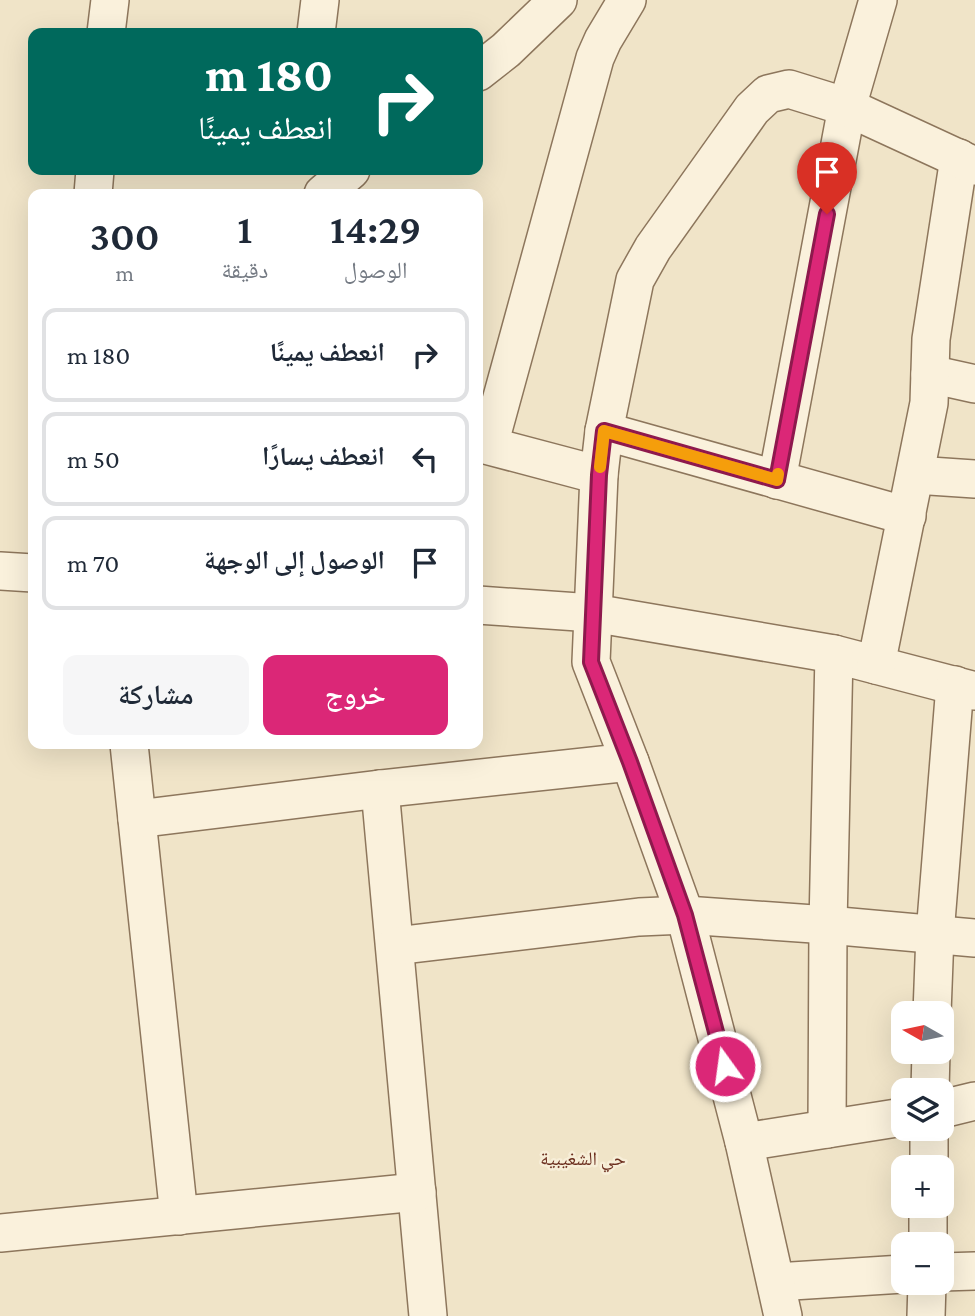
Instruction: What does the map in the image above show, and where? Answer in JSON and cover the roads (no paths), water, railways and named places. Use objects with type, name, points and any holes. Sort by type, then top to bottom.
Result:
[{"type":"street","points":[[107,28],[110,0]]},
{"type":"street","points":[[317,28],[320,0]]},
{"type":"street","points":[[483,68],[558,0]]},
{"type":"street","points":[[599,475],[483,444],[595,58],[627,0]]},
{"type":"street","points":[[777,480],[847,107],[878,0]]},
{"type":"street","points":[[876,665],[929,402],[930,339],[967,162],[847,107],[789,89],[768,94],[752,109],[653,248],[635,280],[604,431],[599,475],[591,662],[685,915],[744,1142],[780,1299],[891,1276]]},
{"type":"street","points":[[930,374],[975,384]]},
{"type":"street","points":[[604,431],[907,516]]},
{"type":"street","points":[[915,475],[975,480]]},
{"type":"street","points":[[0,571],[28,573]]},
{"type":"street","points":[[483,605],[593,613],[834,654],[965,688],[959,848],[935,934],[932,1001]]},
{"type":"street","points":[[827,1129],[834,654]]},
{"type":"street","points":[[130,749],[179,1216]]},
{"type":"street","points":[[137,819],[630,762]]},
{"type":"street","points":[[380,789],[428,1316]]},
{"type":"street","points":[[395,946],[639,917],[685,915],[975,938]]},
{"type":"street","points":[[954,1106],[975,1101]]},
{"type":"street","points":[[744,1142],[891,1118]]},
{"type":"street","points":[[0,1233],[417,1192]]},
{"type":"street","points":[[954,1272],[975,1271]]},
{"type":"street","points":[[926,1316],[927,1295]]},
{"type":"district","name":"حي الشغيبية","points":[[583,1158]]}]
